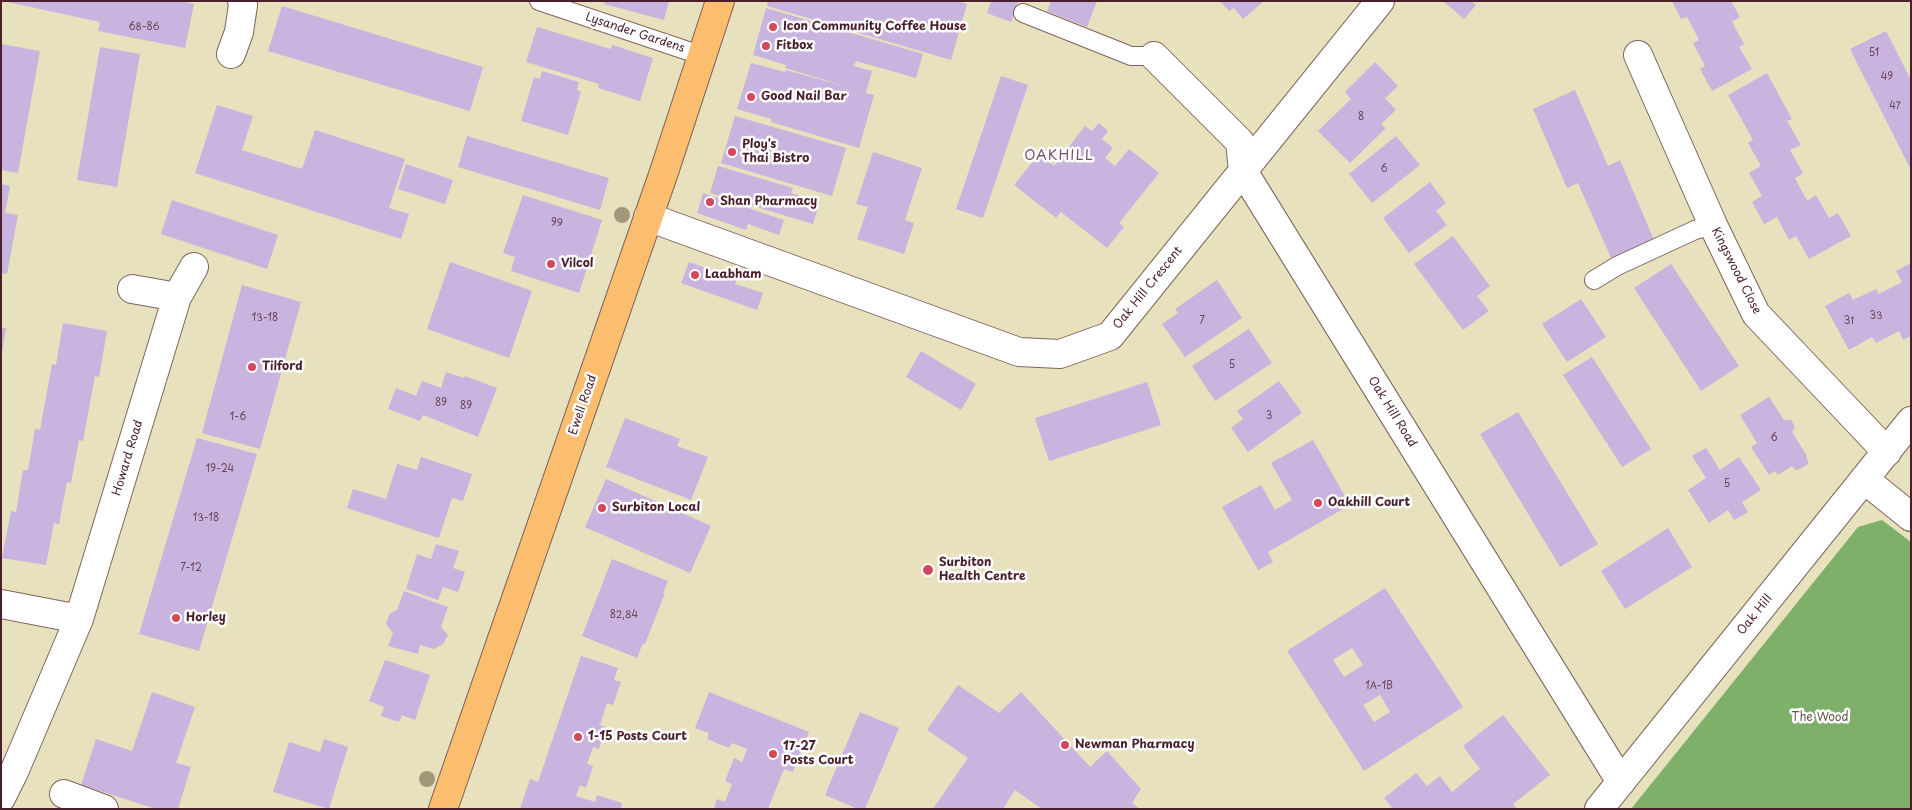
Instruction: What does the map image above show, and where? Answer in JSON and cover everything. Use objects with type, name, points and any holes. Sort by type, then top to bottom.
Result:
[{"type":"main road","name":"Ewell Road","points":[[443,809],[648,218],[720,1]]},
{"type":"street","points":[[231,54],[239,32],[242,1]]},
{"type":"street","name":"Oak Hill Crescent","points":[[648,218],[1019,352],[1060,354],[1110,336],[1380,1]]},
{"type":"street","name":"Kingswood Close","points":[[1638,55],[1713,225],[1756,314],[1887,452]]},
{"type":"street","name":"Oak Hill Road","points":[[1154,56],[1240,142],[1243,170],[1621,782]]},
{"type":"street","name":"Howard Road","points":[[1,798],[14,772],[78,619],[177,297],[194,267]]},
{"type":"street","points":[[132,289],[177,297]]},
{"type":"street","name":"Oak Hill","points":[[1599,809],[1911,421]]},
{"type":"street","points":[[1864,479],[1911,517]]},
{"type":"street","points":[[1,604],[78,619]]},
{"type":"street","points":[[64,794],[104,809]]},
{"type":"lane","name":"Lysander Gardens","points":[[539,1],[703,56]]},
{"type":"lane","points":[[1023,13],[1131,56],[1154,56]]},
{"type":"lane","points":[[1594,280],[1617,266],[1695,230],[1713,225]]},
{"type":"green space","name":"The Wood","points":[[1882,520],[1911,542],[1911,809],[1631,809],[1858,527]]},
{"type":"building","points":[[3,1],[181,1],[194,4],[185,48],[98,31],[100,22]]},
{"type":"building","points":[[605,1],[669,1],[664,20],[604,4]]},
{"type":"building","points":[[768,1],[957,1],[967,4],[951,60],[767,6]]},
{"type":"building","points":[[991,1],[1018,1],[1011,22],[987,13]]},
{"type":"building","points":[[1051,1],[1097,1],[1087,27],[1047,11]]},
{"type":"building","points":[[1220,1],[1264,1],[1243,19],[1234,8],[1229,11]]},
{"type":"building","points":[[1443,1],[1471,1],[1476,5],[1464,19]]},
{"type":"building","points":[[1672,1],[1731,1],[1740,17],[1732,22],[1744,44],[1739,47],[1752,69],[1712,91],[1700,69],[1705,66],[1693,43],[1699,40],[1687,17],[1681,19]]},
{"type":"building","points":[[282,6],[483,67],[470,111],[268,51]]},
{"type":"building","points":[[766,8],[923,54],[916,78],[856,61],[854,66],[872,71],[866,93],[874,95],[859,148],[771,122],[771,119],[737,109],[751,63],[785,72],[786,70],[855,89],[785,68],[786,65],[753,55]]},
{"type":"building","points":[[537,27],[611,49],[612,45],[653,58],[640,101],[598,88],[599,84],[526,62]]},
{"type":"building","points":[[1886,31],[1911,80],[1911,170],[1850,49]]},
{"type":"building","points":[[1,44],[40,51],[18,173],[1,170]]},
{"type":"building","points":[[100,47],[140,54],[117,187],[77,180]]},
{"type":"building","points":[[1375,62],[1398,86],[1385,98],[1396,110],[1381,124],[1386,128],[1350,163],[1318,131],[1351,99],[1345,92]]},
{"type":"building","points":[[542,71],[579,82],[577,90],[581,92],[568,135],[521,121],[534,77],[540,79]]},
{"type":"building","points":[[1767,73],[1792,119],[1787,121],[1801,145],[1790,150],[1803,173],[1795,178],[1807,201],[1816,195],[1829,218],[1838,213],[1851,236],[1809,259],[1796,236],[1789,240],[1777,217],[1764,224],[1752,202],[1762,196],[1749,173],[1761,166],[1748,143],[1753,140],[1728,95]]},
{"type":"building","points":[[1001,76],[1028,85],[983,218],[956,209]]},
{"type":"building","points":[[1575,90],[1608,166],[1620,160],[1654,240],[1611,258],[1578,183],[1567,188],[1533,109]]},
{"type":"building","points":[[217,105],[253,116],[242,150],[302,169],[315,130],[405,159],[389,208],[409,214],[401,239],[195,173]]},
{"type":"building","points":[[735,116],[846,148],[832,196],[721,163]]},
{"type":"building","points":[[1099,123],[1108,131],[1102,139],[1113,148],[1105,158],[1115,166],[1129,149],[1159,173],[1119,223],[1124,227],[1107,248],[1061,212],[1056,218],[1014,185],[1039,154],[1054,166],[1085,126],[1092,131]]},
{"type":"building","points":[[467,136],[609,178],[600,210],[458,167]]},
{"type":"building","points":[[1396,136],[1420,165],[1372,203],[1349,174]]},
{"type":"building","points":[[873,152],[922,168],[905,220],[914,223],[904,254],[857,239],[868,207],[856,204]]},
{"type":"building","points":[[406,164],[453,180],[445,204],[398,189]]},
{"type":"building","points":[[718,166],[793,188],[791,193],[820,202],[813,224],[710,193]]},
{"type":"building","points":[[1430,182],[1446,203],[1436,211],[1447,225],[1409,253],[1383,218]]},
{"type":"building","points":[[1,184],[10,186],[5,213],[18,215],[7,274],[1,273]]},
{"type":"building","points":[[703,193],[784,220],[779,235],[748,224],[746,230],[697,213]]},
{"type":"building","points":[[523,195],[602,220],[579,293],[511,271],[515,257],[503,253]]},
{"type":"building","points":[[172,200],[278,235],[267,269],[161,234]]},
{"type":"building","points":[[1453,236],[1490,286],[1477,296],[1489,311],[1463,330],[1414,264]]},
{"type":"building","points":[[450,262],[532,291],[509,358],[427,329]]},
{"type":"building","points":[[689,262],[737,279],[735,284],[763,293],[757,310],[681,283]]},
{"type":"building","points":[[1911,263],[1911,336],[1903,340],[1899,331],[1876,343],[1872,337],[1849,350],[1825,306],[1849,293],[1853,300],[1876,289],[1879,294],[1902,282],[1896,271]]},
{"type":"building","points":[[1671,264],[1739,366],[1701,391],[1634,288]]},
{"type":"building","points":[[1217,280],[1242,318],[1185,357],[1162,324],[1178,313],[1175,309]]},
{"type":"building","points":[[242,285],[301,302],[260,449],[202,433]]},
{"type":"building","points":[[1581,299],[1606,337],[1567,362],[1542,324]]},
{"type":"building","points":[[63,323],[107,331],[99,377],[95,376],[83,441],[79,440],[71,483],[67,482],[59,524],[54,523],[46,565],[2,558],[11,511],[16,512],[23,470],[28,470],[35,429],[40,430],[52,364],[56,365]]},
{"type":"building","points":[[1,328],[6,328],[2,353],[1,353]]},
{"type":"building","points":[[1249,329],[1272,363],[1215,401],[1192,366]]},
{"type":"building","points":[[921,351],[976,384],[961,410],[906,377]]},
{"type":"building","points":[[1592,357],[1651,449],[1622,467],[1563,375]]},
{"type":"building","points":[[446,372],[464,378],[465,376],[497,388],[478,437],[423,415],[420,421],[388,409],[396,388],[416,396],[422,381],[441,388]]},
{"type":"building","points":[[1279,381],[1302,413],[1248,452],[1231,428],[1243,419],[1237,411]]},
{"type":"building","points":[[1147,382],[1161,425],[1049,461],[1035,418]]},
{"type":"building","points":[[1769,397],[1784,420],[1791,420],[1795,427],[1792,432],[1807,456],[1808,464],[1798,470],[1795,470],[1792,466],[1778,475],[1775,471],[1769,475],[1751,447],[1757,443],[1740,415]]},
{"type":"building","points":[[1518,412],[1598,544],[1560,567],[1480,434]]},
{"type":"building","points":[[625,418],[680,439],[677,446],[708,457],[691,500],[606,467]]},
{"type":"building","points":[[197,438],[257,454],[199,651],[139,634]]},
{"type":"building","name":"Oakhill Court","points":[[1313,440],[1350,505],[1268,552],[1273,562],[1258,570],[1222,507],[1261,485],[1275,510],[1292,500],[1271,463]]},
{"type":"building","points":[[1706,448],[1720,470],[1739,457],[1761,490],[1742,502],[1748,512],[1734,520],[1728,510],[1709,523],[1688,490],[1706,478],[1692,456]]},
{"type":"building","points":[[421,457],[472,474],[463,501],[452,498],[439,538],[347,508],[353,489],[386,499],[397,464],[417,470]]},
{"type":"building","points":[[606,479],[711,526],[690,573],[585,527]]},
{"type":"building","points":[[1668,528],[1692,567],[1625,609],[1601,571]]},
{"type":"building","points":[[436,544],[459,551],[453,568],[465,572],[458,592],[443,587],[438,600],[406,589],[417,554],[431,559]]},
{"type":"building","points":[[612,559],[668,581],[645,644],[643,643],[637,658],[582,636]]},
{"type":"building","points":[[1385,588],[1463,707],[1364,771],[1287,651]],"holes":[[[1352,648],[1363,665],[1344,677],[1333,660]],[[1380,695],[1390,712],[1374,722],[1363,705]]]},
{"type":"building","points":[[404,591],[448,607],[441,627],[448,635],[443,644],[434,649],[420,645],[418,654],[388,646],[393,633],[386,624],[390,613],[397,610]]},
{"type":"building","name":"1-15 Posts Court","points":[[581,656],[618,668],[614,680],[621,682],[613,705],[607,703],[600,725],[606,727],[599,749],[593,747],[587,764],[593,766],[586,788],[580,785],[576,796],[595,802],[597,795],[622,803],[621,809],[520,809],[530,779],[538,782]]},
{"type":"building","points":[[385,660],[430,675],[415,720],[402,715],[399,722],[381,716],[384,707],[369,701]]},
{"type":"building","points":[[958,685],[999,713],[1021,692],[1090,767],[1107,751],[1141,789],[1132,803],[1140,809],[1042,809],[1015,790],[1003,809],[933,809],[968,758],[927,730]]},
{"type":"building","points":[[152,692],[195,707],[176,763],[191,767],[178,809],[156,809],[81,785],[96,739],[132,751]]},
{"type":"building","name":"17-27 Posts Court","points":[[709,692],[809,732],[793,772],[784,769],[768,809],[714,809],[717,799],[725,802],[732,784],[725,781],[734,758],[742,762],[747,749],[732,743],[729,748],[707,739],[709,733],[695,728]]},
{"type":"building","points":[[860,712],[899,728],[865,809],[858,809],[825,795]]},
{"type":"building","points":[[1503,715],[1550,775],[1513,804],[1515,809],[1393,809],[1384,798],[1416,773],[1427,786],[1440,776],[1452,792],[1480,769],[1463,746]]},
{"type":"building","points":[[324,739],[348,747],[329,809],[273,792],[289,742],[320,752]]},
{"type":"place","name":"Icon Community Coffee House","points":[[773,27]]},
{"type":"place","name":"Fitbox","points":[[766,46]]},
{"type":"place","name":"Good Nail Bar","points":[[751,97]]},
{"type":"place","name":"Ploy's Thai Bistro","points":[[732,152]]},
{"type":"place","name":"Shan Pharmacy","points":[[710,202]]},
{"type":"place","name":"Vilcol","points":[[551,264]]},
{"type":"place","name":"Laabham","points":[[695,275]]},
{"type":"place","name":"Tilford","points":[[252,367]]},
{"type":"place","name":"Oakhill Court","points":[[1318,503]]},
{"type":"place","name":"Surbiton Local","points":[[602,508]]},
{"type":"place","name":"Surbiton Health Centre","points":[[928,570]]},
{"type":"place","name":"Horley","points":[[176,618]]},
{"type":"place","name":"1-15 Posts Court","points":[[578,737]]},
{"type":"place","name":"Newman Pharmacy","points":[[1065,745]]},
{"type":"place","name":"17-27 Posts Court","points":[[773,754]]},
{"type":"district","name":"OAKHILL","points":[[1059,156]]}]
